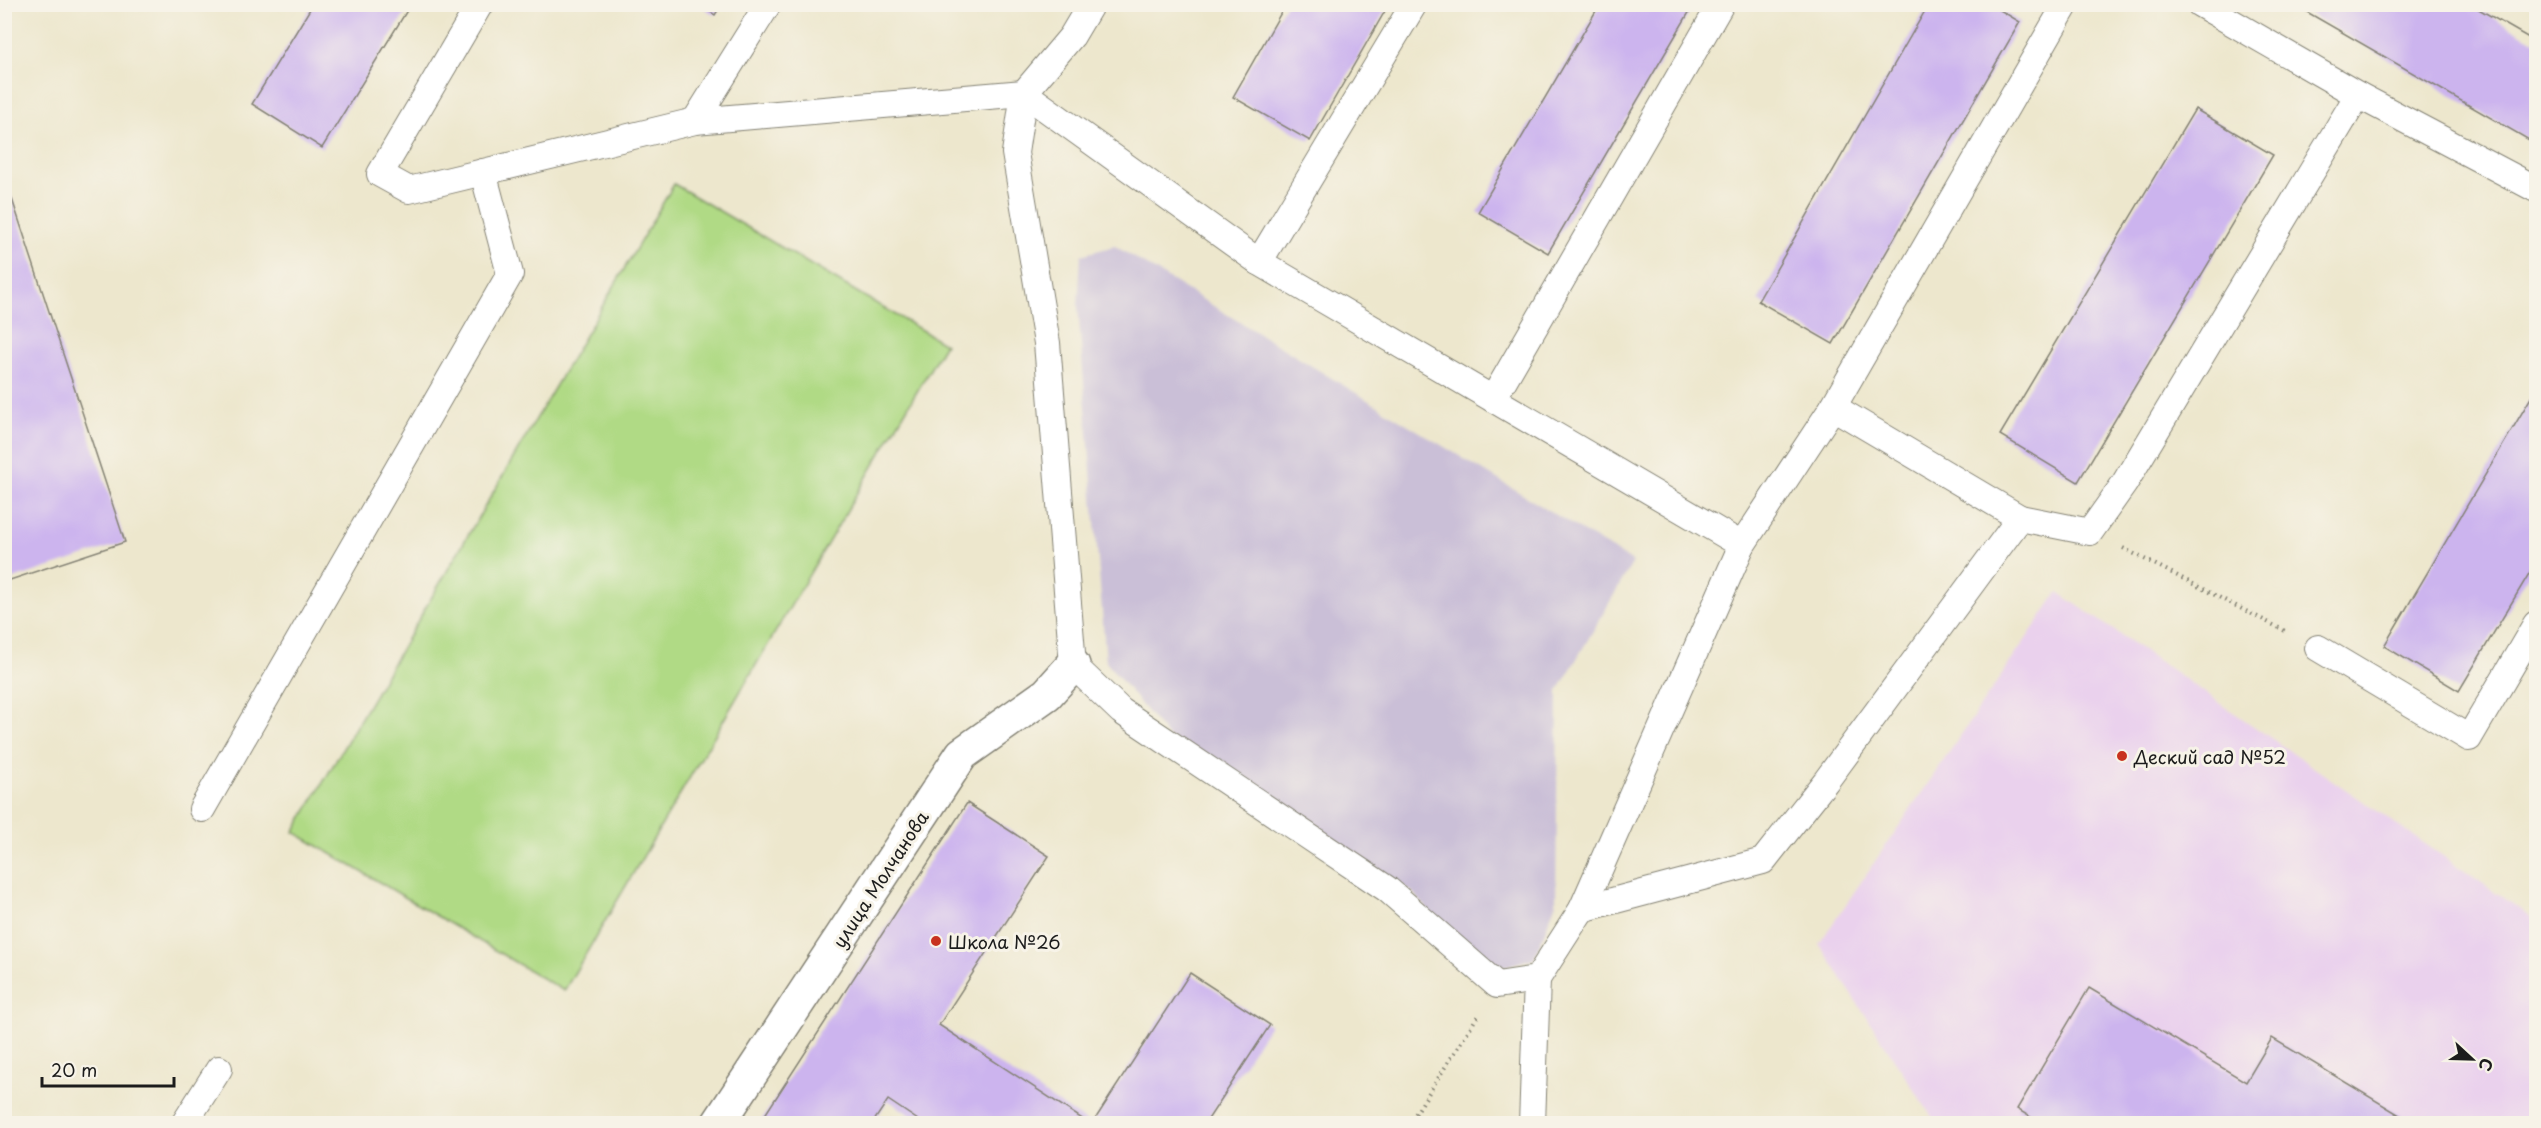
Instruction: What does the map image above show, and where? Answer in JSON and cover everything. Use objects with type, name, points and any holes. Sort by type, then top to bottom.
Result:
[{"type":"street","name":"улица Молчанова","points":[[718,1124],[962,754],[1047,694],[1073,665]]},
{"type":"lane","points":[[480,4],[381,174],[409,190],[695,121],[1024,93],[1259,262],[1742,545]]},
{"type":"lane","points":[[695,121],[768,4]]},
{"type":"lane","points":[[1091,4],[1072,36],[1024,93],[1015,153],[1047,343],[1073,665],[1121,711],[1387,889],[1497,985],[1537,979]]},
{"type":"lane","points":[[1259,262],[1414,4]]},
{"type":"lane","points":[[1493,399],[1721,4]]},
{"type":"lane","points":[[1532,1124],[1537,979],[1582,909],[1742,545],[1833,407],[2066,4]]},
{"type":"lane","points":[[2200,4],[2358,95],[2536,189]]},
{"type":"lane","points":[[1833,407],[2020,518],[2090,532],[2124,484],[2358,95]]},
{"type":"lane","points":[[202,809],[510,274],[483,172]]},
{"type":"lane","points":[[1582,909],[1762,861],[1826,781],[2020,518]]},
{"type":"lane","points":[[2318,648],[2469,738],[2536,624]]},
{"type":"lane","points":[[184,1124],[219,1070]]},
{"type":"path","points":[[2090,532],[2318,648]]},
{"type":"path","points":[[1410,1124],[1497,985]]},
{"type":"shaded area","points":[[1115,246],[1633,562],[1558,691],[1556,903],[1534,958],[1474,975],[1415,894],[1295,815],[1169,738],[1106,662],[1078,306],[1081,255]]},
{"type":"shaded area","name":"Деский сад №52","points":[[2058,592],[2536,920],[2536,1123],[1936,1123],[1819,944]]},
{"type":"green space","points":[[674,184],[945,344],[564,991],[294,832]]},
{"type":"building","points":[[313,4],[411,4],[322,148],[252,104]]},
{"type":"building","points":[[698,4],[722,4],[715,15]]},
{"type":"building","points":[[1286,4],[1389,4],[1310,141],[1233,97]]},
{"type":"building","points":[[1600,4],[1694,4],[1548,253],[1478,212]]},
{"type":"building","points":[[1929,4],[1990,4],[2020,22],[1833,344],[1758,301]]},
{"type":"building","points":[[2293,4],[2470,4],[2536,42],[2536,144]]},
{"type":"building","points":[[2195,109],[2273,155],[2078,482],[2000,435]]},
{"type":"building","points":[[11,196],[125,542],[4,582],[4,198]]},
{"type":"building","points":[[2536,389],[2536,562],[2459,691],[2384,646]]},
{"type":"building","name":"Школа №26","points":[[967,803],[1049,856],[939,1025],[1090,1124],[924,1124],[888,1100],[872,1124],[759,1124]]},
{"type":"building","points":[[1190,973],[1270,1025],[1205,1124],[1092,1124]]},
{"type":"building","points":[[2089,988],[2246,1082],[2272,1038],[2408,1120],[2405,1124],[2042,1124],[2017,1109]]},
{"type":"place","name":"Деский сад №52","points":[[2122,756]]},
{"type":"place","name":"Школа №26","points":[[936,941]]}]
